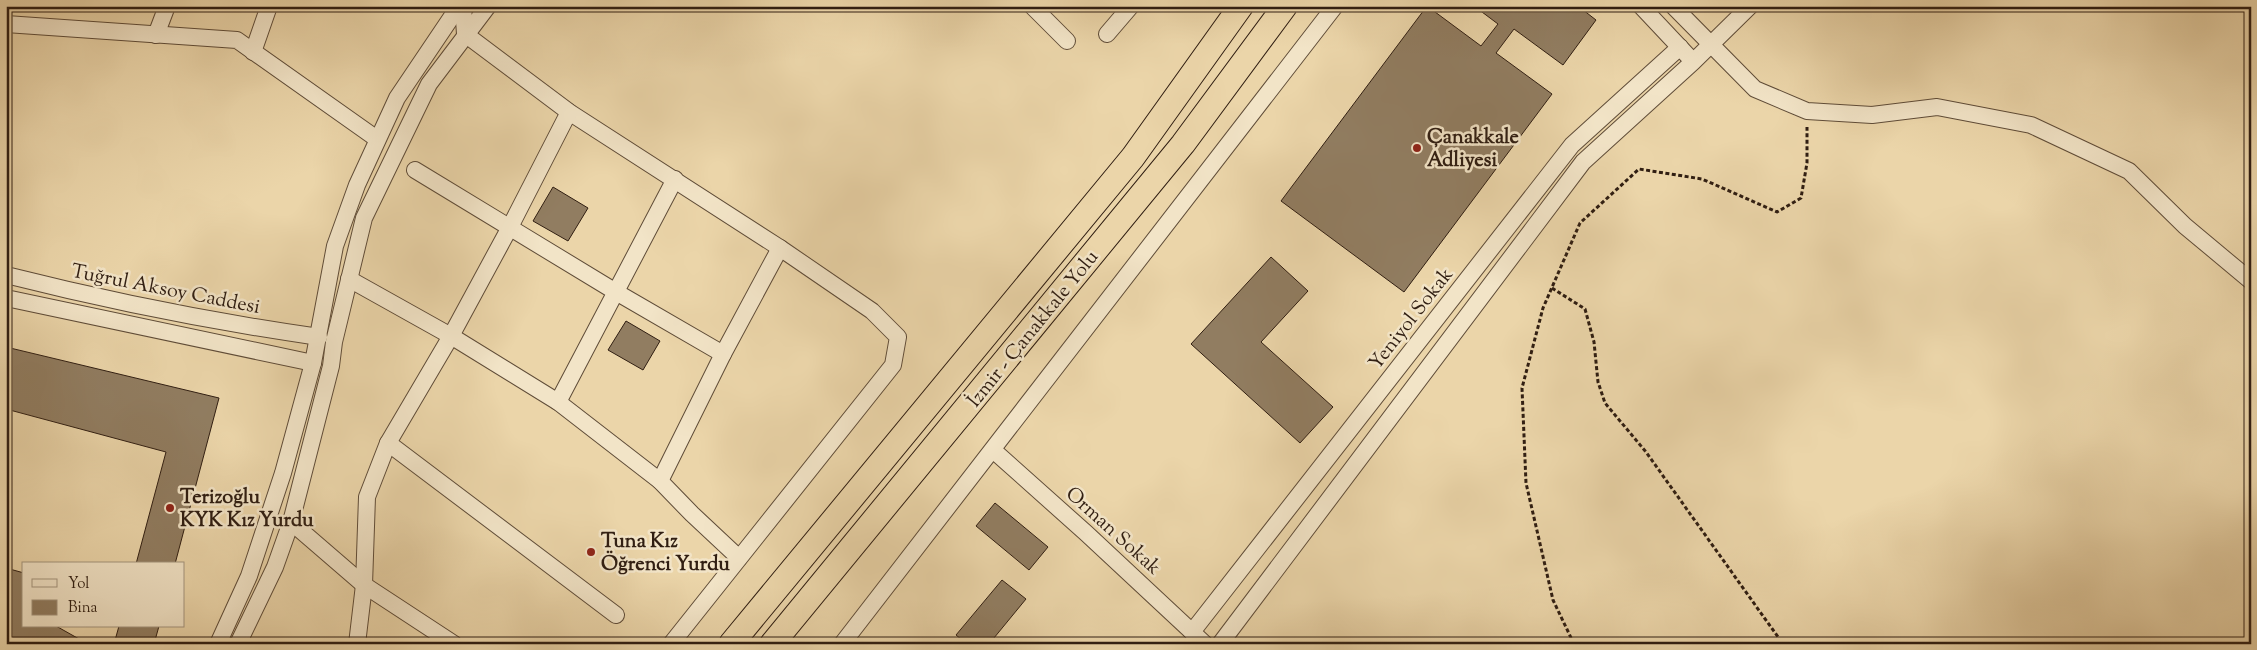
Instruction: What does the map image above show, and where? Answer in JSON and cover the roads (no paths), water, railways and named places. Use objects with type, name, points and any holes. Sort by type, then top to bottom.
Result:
[{"type":"highway","name":"İzmir - Çanakkale Yolu","points":[[732,644],[1132,157],[1241,6]]},
{"type":"highway","name":"İzmir - Çanakkale Yolu","points":[[772,644],[1182,144],[1285,6]]},
{"type":"street","points":[[156,35],[167,6]]},
{"type":"street","points":[[254,52],[270,6]]},
{"type":"street","points":[[218,644],[249,576],[282,474],[313,364],[335,246],[357,185],[397,98],[459,6]]},
{"type":"street","points":[[463,6],[465,34],[569,112],[675,179],[872,311],[898,337],[893,366],[671,644]]},
{"type":"street","points":[[238,644],[274,567],[291,522],[331,366],[334,342],[364,218],[429,84],[488,6]]},
{"type":"street","points":[[1032,6],[1067,41]]},
{"type":"street","points":[[1107,34],[1130,6]]},
{"type":"street","points":[[842,644],[1335,6]]},
{"type":"street","points":[[1642,6],[1693,62]]},
{"type":"street","points":[[1673,6],[1756,89],[1807,111],[1872,115],[1937,108],[2031,125],[2129,171],[2185,226],[2251,281]]},
{"type":"street","points":[[1220,644],[1583,162],[1693,62],[1710,43],[1750,6]]},
{"type":"street","points":[[6,24],[237,40],[377,139]]},
{"type":"street","name":"Yeniyol Sokak","points":[[1192,632],[1572,145],[1680,48]]},
{"type":"street","points":[[357,644],[364,585],[368,498],[388,443],[451,336],[510,228],[569,112]]},
{"type":"street","points":[[415,170],[616,292],[723,354]]},
{"type":"street","points":[[558,402],[675,179]]},
{"type":"street","points":[[660,481],[723,354],[780,248]]},
{"type":"street","name":"Tuğrul Aksoy Caddesi","points":[[6,275],[84,295],[269,330],[319,337]]},
{"type":"street","points":[[349,279],[451,336],[558,402],[660,481],[692,514],[740,558]]},
{"type":"street","name":"Tuğrul Aksoy Caddesi","points":[[6,298],[313,364]]},
{"type":"street","points":[[388,443],[616,615]]},
{"type":"street","name":"Orman Sokak","points":[[993,450],[1086,533],[1205,644]]},
{"type":"street","points":[[291,522],[364,585],[454,644]]},
{"type":"place","name":"Çanakkale Adliyesi","points":[[1417,148]]},
{"type":"place","name":"Terizoğlu KYK Kız Yurdu","points":[[170,508]]},
{"type":"place","name":"Tuna Kız Öğrenci Yurdu","points":[[591,552]]}]
